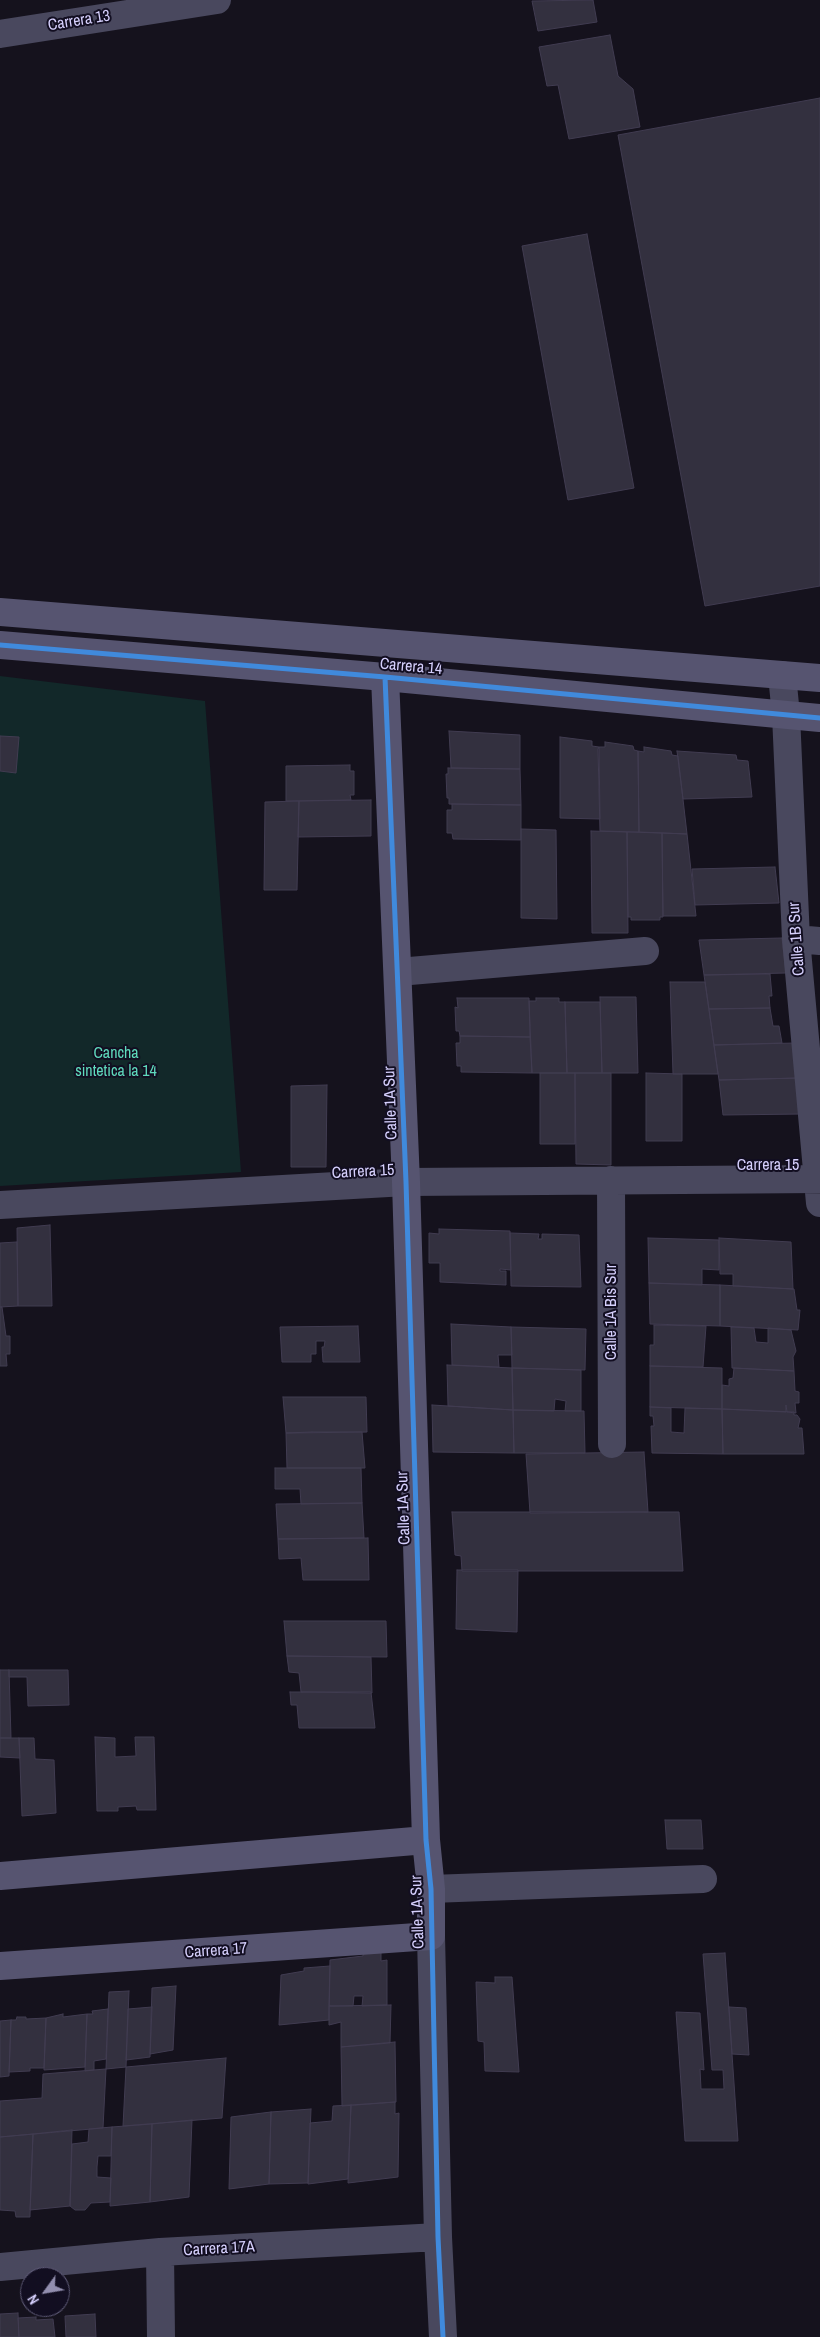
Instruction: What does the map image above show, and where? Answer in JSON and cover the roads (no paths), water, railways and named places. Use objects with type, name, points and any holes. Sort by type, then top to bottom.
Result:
[{"type":"street","name":"Carrera 13","points":[[0,34],[217,0]]},
{"type":"street","name":"Carrera 14","points":[[0,612],[820,678]]},
{"type":"street","points":[[176,660],[178,627]]},
{"type":"street","name":"Carrera 14","points":[[0,645],[385,677],[820,718]]},
{"type":"street","name":"Calle 1B Sur","points":[[782,675],[808,940],[819,1187]]},
{"type":"street","name":"Calle 1A Sur","points":[[385,677],[406,1182],[426,1840],[431,1889],[438,2237],[443,2337]]},
{"type":"street","points":[[398,972],[645,951]]},
{"type":"street","name":"Carrera 15","points":[[0,1205],[406,1182],[611,1180],[819,1187]]},
{"type":"street","name":"Calle 1A Bis Sur","points":[[611,1180],[612,1444]]},
{"type":"street","points":[[0,1876],[426,1840]]},
{"type":"street","points":[[431,1889],[703,1879]]},
{"type":"street","name":"Carrera 17","points":[[0,1966],[431,1936]]},
{"type":"street","name":"Carrera 17A","points":[[0,2267],[160,2252],[438,2237]]},
{"type":"street","points":[[160,2252],[161,2337]]},
{"type":"park label","name":"Cancha sintetica la 14","points":[[116,1063]]}]
